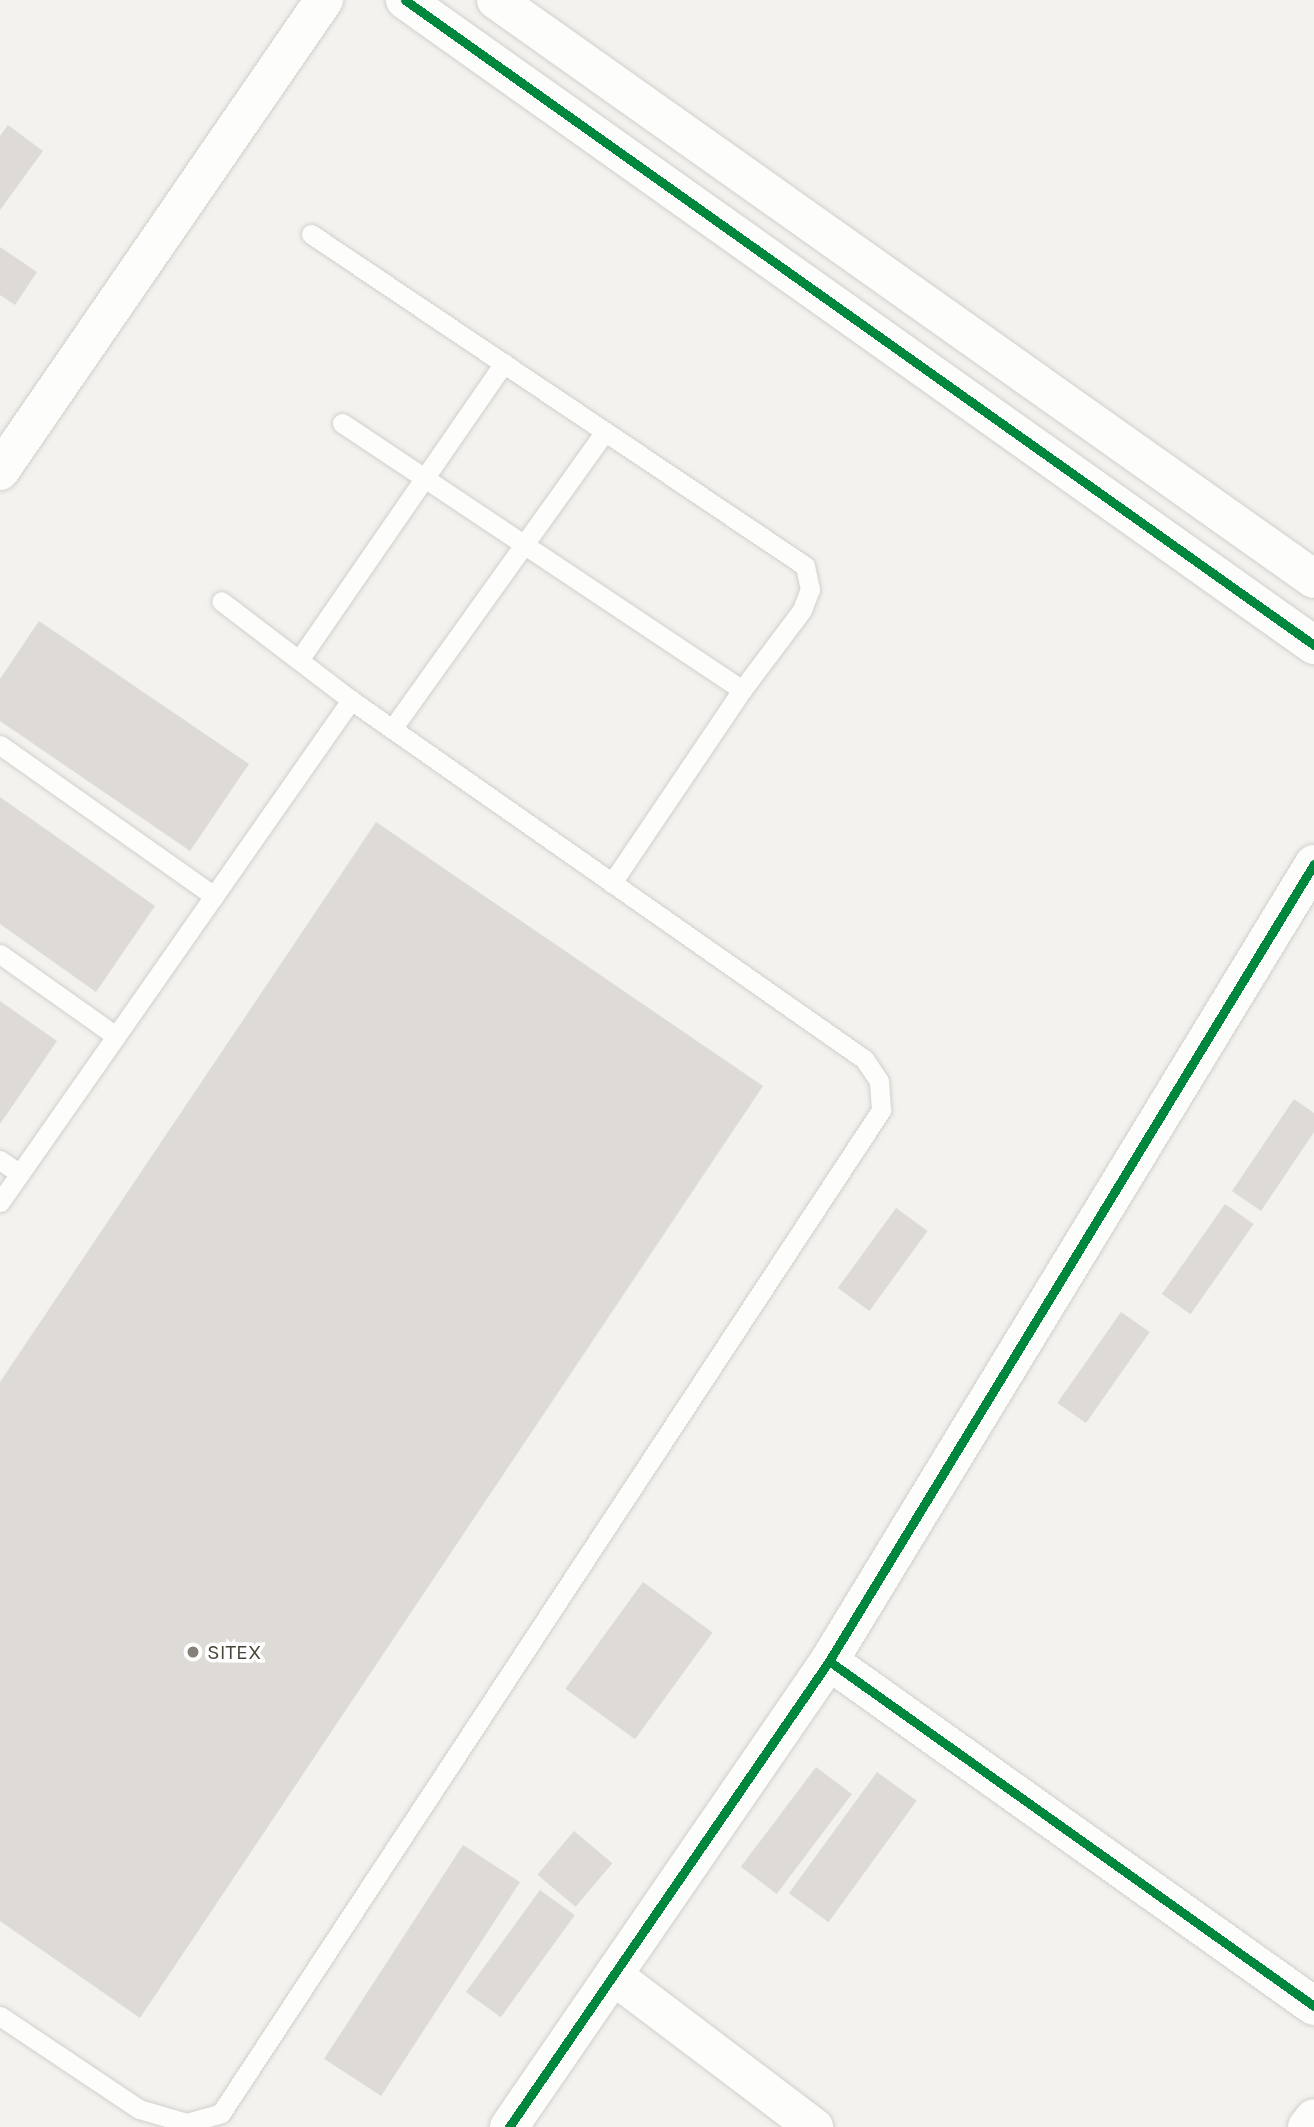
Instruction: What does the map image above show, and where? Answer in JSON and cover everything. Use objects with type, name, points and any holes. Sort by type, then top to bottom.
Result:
[{"type":"street","points":[[0,471],[324,0]]},
{"type":"street","points":[[405,0],[1314,645]]},
{"type":"street","points":[[496,0],[1314,579]]},
{"type":"street","points":[[509,2127],[829,1661],[1314,864]]},
{"type":"street","points":[[829,1661],[1314,2006]]},
{"type":"street","points":[[614,1976],[814,2127]]},
{"type":"street","points":[[1307,2127],[1314,2118]]},
{"type":"lane","points":[[311,234],[806,566],[810,589],[802,610],[742,690],[612,883]]},
{"type":"lane","points":[[299,660],[504,363]]},
{"type":"lane","points":[[342,423],[524,548],[742,690]]},
{"type":"lane","points":[[392,729],[524,548],[605,431]]},
{"type":"lane","points":[[0,2016],[139,2109],[187,2123],[221,2113],[881,1110],[879,1081],[864,1059],[351,700],[221,601]]},
{"type":"lane","points":[[0,1202],[351,700]]},
{"type":"lane","points":[[0,746],[214,896]]},
{"type":"lane","points":[[0,954],[116,1036]]},
{"type":"lane","points":[[0,1160],[20,1174]]},
{"type":"building","points":[[8,125],[43,151],[0,210],[0,136]]},
{"type":"building","points":[[0,247],[37,272],[15,305],[0,295]]},
{"type":"building","points":[[39,621],[249,764],[190,851],[0,721],[0,679]]},
{"type":"building","points":[[0,797],[155,906],[96,992],[0,924]]},
{"type":"building","name":"SITEX","points":[[376,822],[763,1086],[140,2018],[0,1921],[0,1382]]},
{"type":"building","points":[[0,1001],[57,1041],[0,1124]]},
{"type":"building","points":[[1294,1099],[1314,1113],[1314,1132],[1261,1211],[1232,1191]]},
{"type":"building","points":[[1225,1204],[1254,1224],[1191,1314],[1162,1294]]},
{"type":"building","points":[[896,1208],[928,1231],[869,1311],[838,1288]]},
{"type":"building","points":[[1121,1312],[1150,1332],[1086,1423],[1057,1403]]},
{"type":"building","points":[[643,1582],[713,1633],[635,1739],[565,1689]]},
{"type":"building","points":[[816,1767],[852,1794],[777,1894],[741,1867]]},
{"type":"building","points":[[877,1772],[917,1801],[828,1922],[789,1893]]},
{"type":"building","points":[[574,1831],[612,1863],[576,1907],[537,1875]]},
{"type":"building","points":[[463,1845],[520,1882],[381,2096],[324,2059]]},
{"type":"building","points":[[540,1890],[575,1915],[501,2017],[466,1992]]},
{"type":"cycle path","points":[[405,0],[1314,645]]},
{"type":"cycle path","points":[[509,2127],[829,1661],[1314,864]]},
{"type":"cycle path","points":[[829,1661],[1314,2006]]},
{"type":"place","name":"SITEX","points":[[193,1652]]}]
